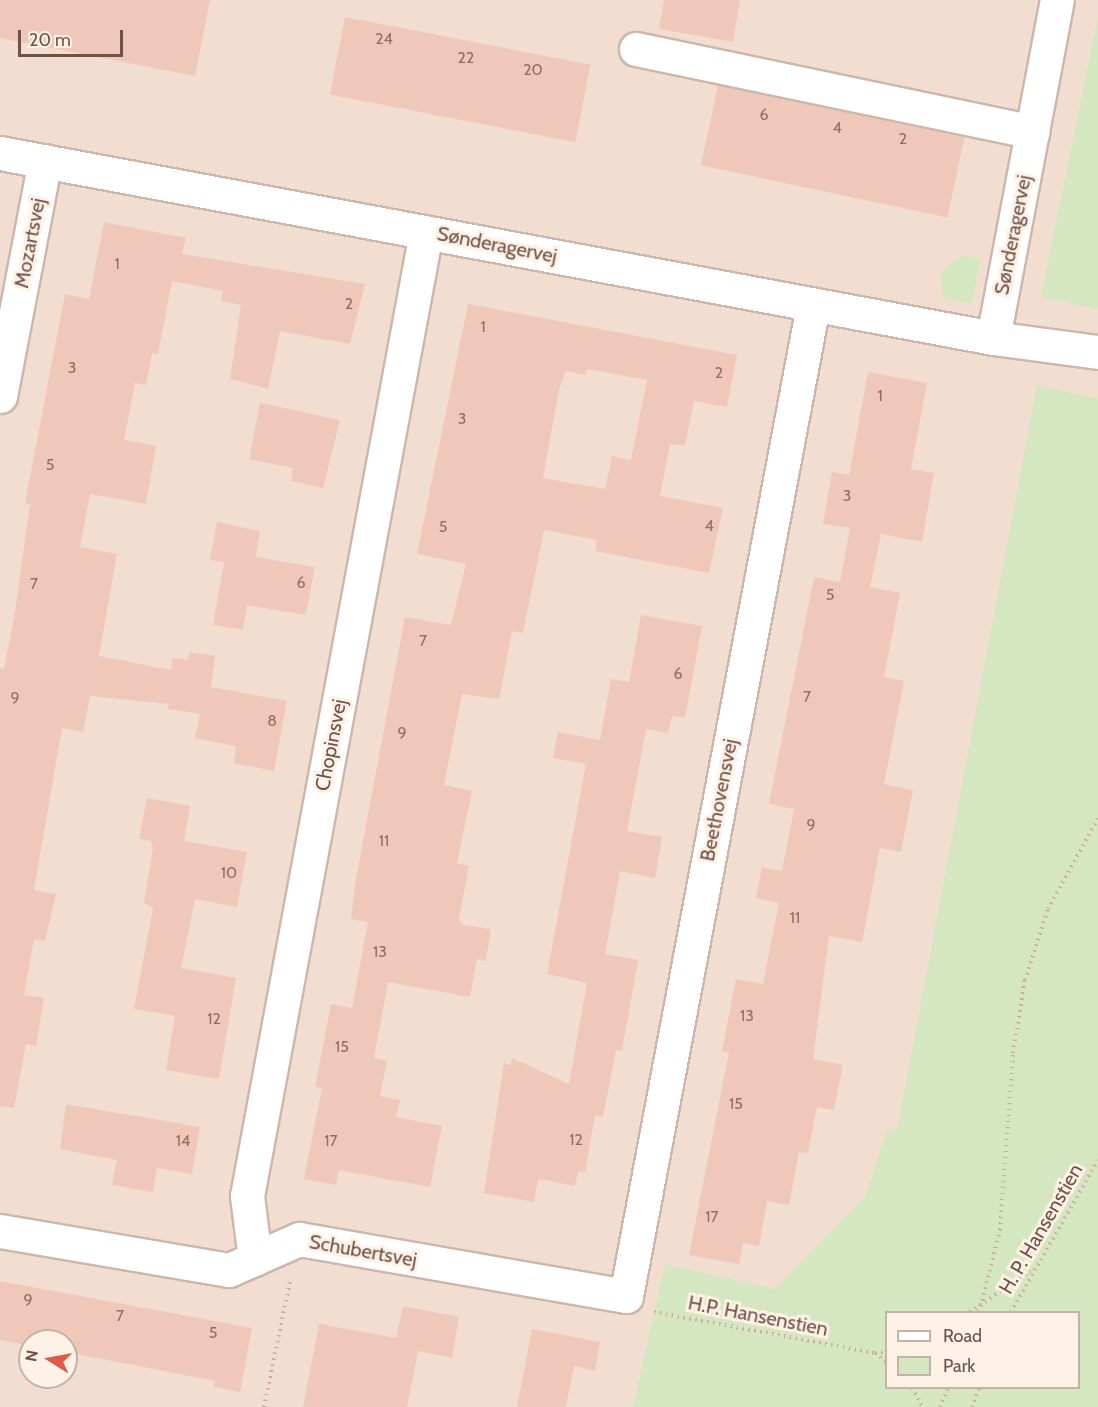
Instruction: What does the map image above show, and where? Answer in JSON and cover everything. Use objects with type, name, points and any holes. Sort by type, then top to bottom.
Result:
[{"type":"street","name":"Sønderagervej","points":[[993,338],[1058,0]]},
{"type":"street","points":[[636,50],[1032,132]]},
{"type":"street","name":"Sønderagervej","points":[[0,153],[993,338],[1098,352]]},
{"type":"street","name":"Mozartsvej","points":[[0,396],[45,161]]},
{"type":"street","name":"Chopinsvej","points":[[255,1259],[247,1196],[426,232]]},
{"type":"street","name":"Beethovensvej","points":[[626,1296],[813,304]]},
{"type":"street","name":"Schubertsvej","points":[[0,1231],[229,1270],[298,1239],[626,1296]]},
{"type":"path","points":[[980,1311],[984,1302],[1000,1230],[1013,1053],[1025,980],[1048,909],[1098,818]]},
{"type":"path","name":"H. P. Hansenstien","points":[[1011,1311],[1031,1271],[1098,1160]]},
{"type":"path","points":[[264,1407],[298,1239]]},
{"type":"path","points":[[970,1311],[1031,1271]]},
{"type":"path","name":"H.P. Hansenstien","points":[[626,1296],[647,1310],[875,1353],[885,1361]]},
{"type":"path","points":[[875,1353],[885,1351]]},
{"type":"path","points":[[913,1389],[923,1407]]},
{"type":"path","points":[[940,1407],[948,1389]]},
{"type":"path","points":[[972,1407],[979,1389]]},
{"type":"shaded area","points":[[0,0],[1098,0],[1098,1407],[0,1407]]},
{"type":"green space","points":[[1098,16],[1098,309],[1041,297]]},
{"type":"green space","points":[[961,255],[980,258],[972,304],[943,298],[940,272]]},
{"type":"green space","points":[[1037,385],[1098,399],[1098,1407],[633,1407],[665,1264],[775,1289],[866,1196],[887,1128],[897,1130]]},
{"type":"building","points":[[0,0],[210,0],[195,76],[0,38]]},
{"type":"building","points":[[664,0],[740,0],[733,42],[659,29]]},
{"type":"building","points":[[345,17],[590,65],[575,142],[330,95]]},
{"type":"building","points":[[718,85],[964,137],[947,218],[701,165]]},
{"type":"building","points":[[104,222],[186,238],[182,254],[365,284],[350,344],[280,331],[268,389],[230,379],[241,305],[221,301],[223,291],[172,281],[158,354],[152,353],[146,385],[135,383],[124,440],[156,446],[146,504],[90,494],[80,547],[117,554],[99,656],[171,670],[172,658],[188,660],[189,652],[215,656],[211,687],[287,701],[274,771],[234,763],[236,746],[195,738],[200,714],[168,709],[169,704],[90,696],[83,732],[62,728],[34,890],[56,894],[45,941],[34,939],[24,995],[44,998],[36,1046],[26,1044],[14,1108],[0,1106],[0,668],[4,669],[15,612],[30,504],[25,503],[65,294],[89,299]]},
{"type":"building","points":[[468,304],[737,355],[727,407],[694,401],[685,446],[670,444],[660,496],[723,508],[709,573],[595,551],[597,540],[544,530],[523,633],[512,631],[499,699],[462,694],[444,785],[472,791],[457,863],[469,866],[459,919],[463,925],[491,929],[486,961],[477,959],[470,997],[388,982],[374,1058],[387,1061],[380,1096],[400,1100],[396,1117],[442,1126],[430,1187],[339,1170],[336,1185],[304,1179],[322,1088],[315,1087],[331,1004],[352,1008],[368,922],[351,919],[355,885],[405,617],[451,625],[466,564],[417,554]],"holes":[[[587,369],[647,380],[631,460],[612,456],[605,489],[543,478],[559,389],[566,371],[585,375]]]},
{"type":"building","points":[[868,372],[927,383],[911,469],[934,473],[922,542],[881,534],[870,587],[900,593],[884,677],[904,681],[884,784],[913,790],[901,852],[880,848],[862,942],[829,936],[813,1059],[843,1065],[834,1110],[817,1107],[808,1153],[799,1152],[789,1205],[767,1201],[759,1246],[743,1243],[739,1264],[689,1255],[729,1052],[722,1051],[736,979],[763,984],[779,903],[756,898],[762,867],[782,871],[794,809],[769,804],[814,577],[840,582],[850,528],[823,524],[832,472],[849,475]]},
{"type":"building","points":[[260,403],[340,420],[323,488],[291,481],[293,468],[249,459]]},
{"type":"building","points":[[217,522],[260,531],[256,557],[315,567],[306,615],[247,605],[243,630],[213,625],[224,562],[210,560]]},
{"type":"building","points":[[641,615],[702,626],[685,718],[672,716],[668,733],[646,729],[627,831],[662,837],[655,878],[620,871],[605,954],[638,960],[622,1051],[616,1050],[603,1117],[595,1115],[585,1172],[578,1171],[575,1186],[538,1179],[534,1202],[484,1193],[504,1063],[511,1065],[512,1058],[569,1084],[587,983],[547,974],[586,764],[553,758],[558,732],[600,740],[611,679],[629,682]]},
{"type":"building","points":[[147,798],[190,806],[184,841],[247,852],[237,907],[195,899],[181,968],[236,978],[219,1079],[166,1070],[175,1016],[134,1009],[153,908],[144,903],[153,848],[151,841],[139,839]]},
{"type":"building","points":[[66,1104],[200,1127],[192,1174],[157,1168],[153,1192],[112,1185],[117,1160],[60,1149]]},
{"type":"building","points":[[0,1281],[252,1328],[240,1392],[214,1387],[215,1381],[78,1354],[78,1329],[18,1329],[18,1344],[0,1340]]},
{"type":"building","points":[[403,1306],[459,1317],[452,1358],[418,1351],[407,1407],[303,1407],[319,1324],[396,1338]]},
{"type":"building","points":[[532,1329],[600,1342],[595,1371],[574,1366],[566,1407],[517,1407]]}]
